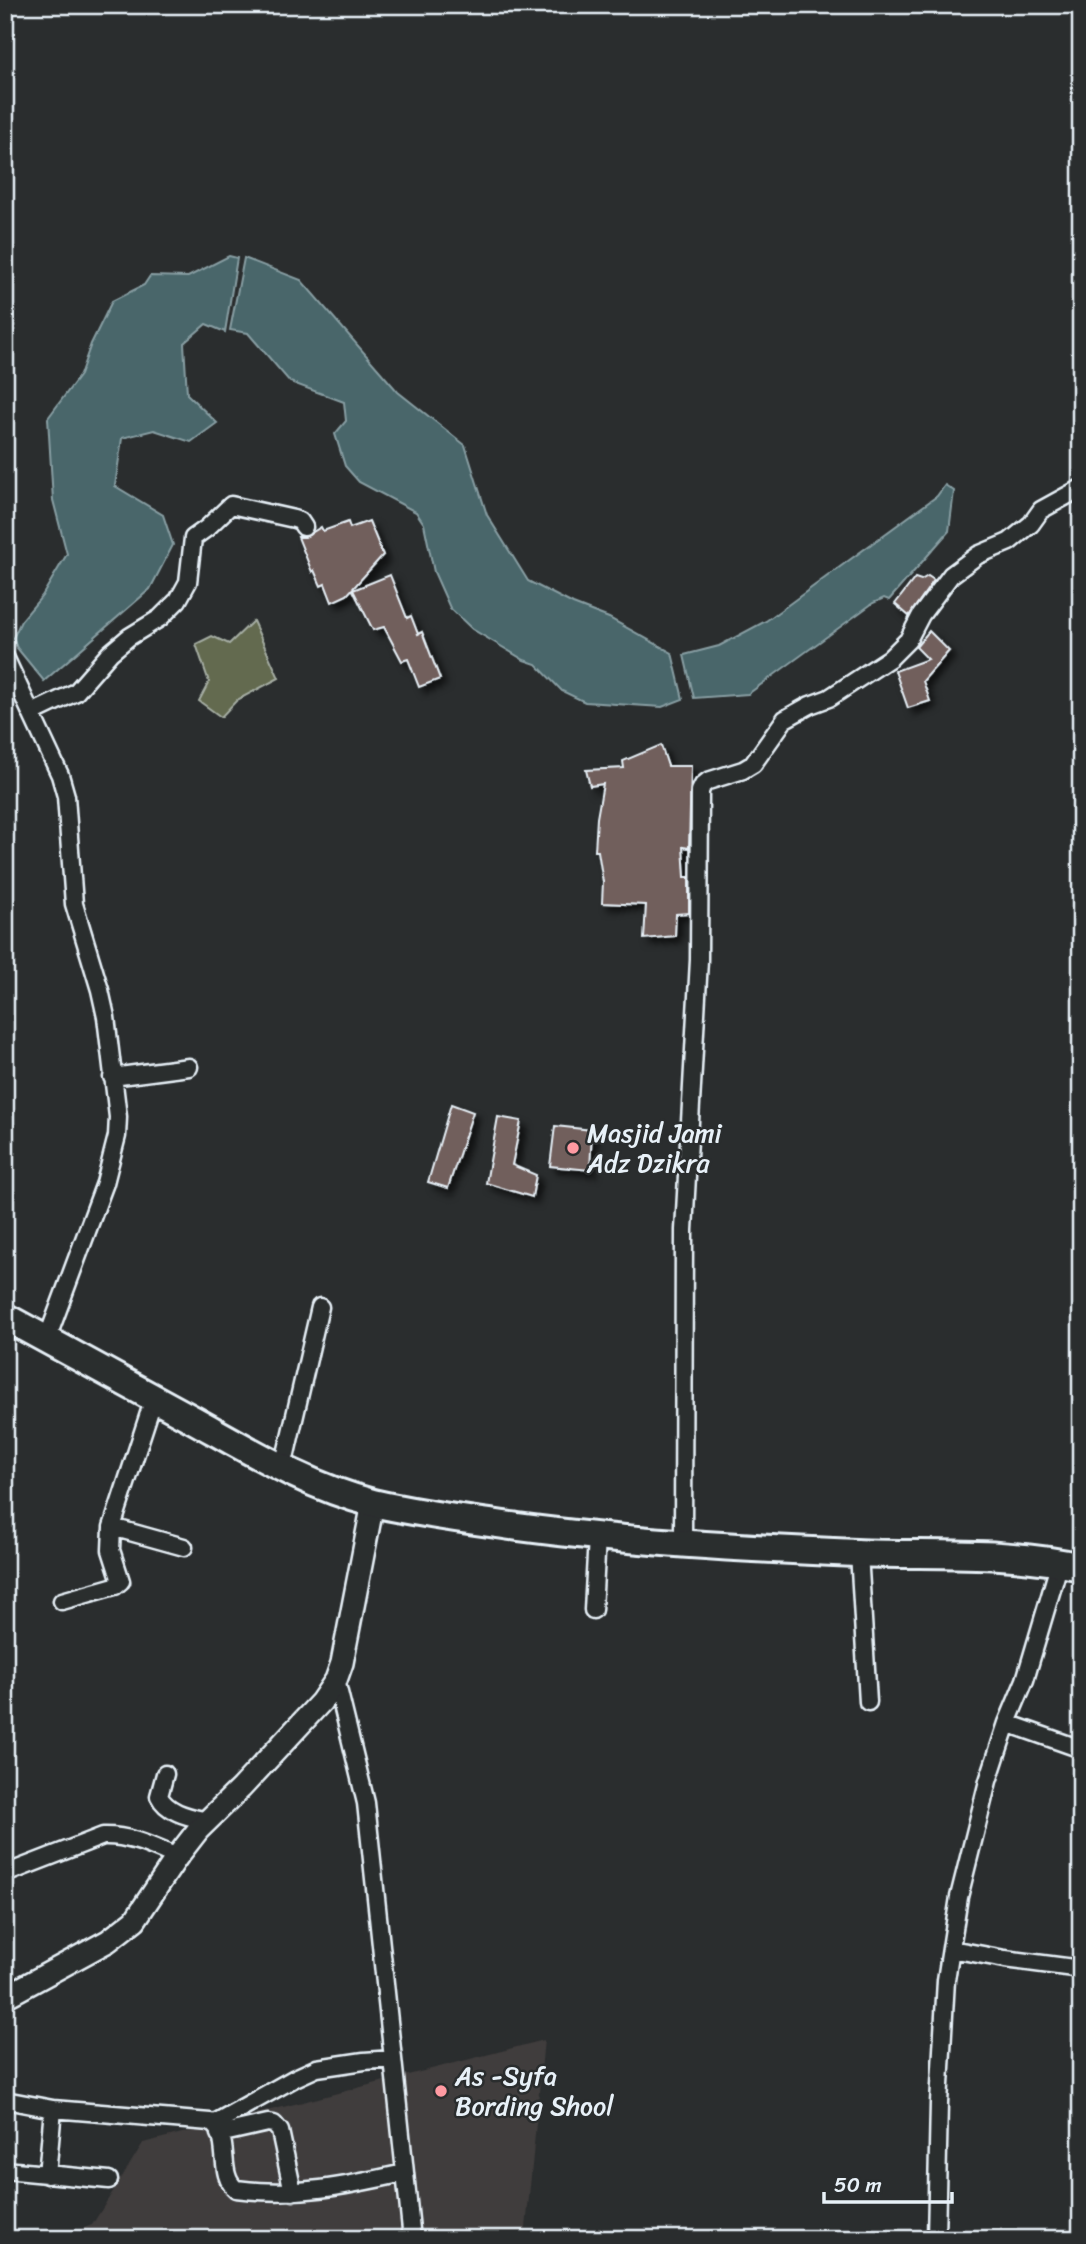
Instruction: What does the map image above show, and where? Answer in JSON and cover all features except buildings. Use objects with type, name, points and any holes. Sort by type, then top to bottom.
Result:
[{"type":"main road","points":[[5,1317],[282,1467],[337,1492],[373,1503],[456,1518],[597,1537],[682,1545],[859,1553],[962,1553],[1071,1564]]},
{"type":"street","points":[[682,1545],[684,1230],[699,960],[700,791],[708,782],[753,764],[785,719],[810,705],[830,698],[890,658],[908,640],[921,615],[951,575],[978,555],[1009,542],[1031,524],[1041,510],[1081,488]]},
{"type":"street","points":[[29,707],[76,692],[110,653],[129,636],[160,618],[178,600],[188,583],[193,538],[231,505],[294,519],[300,521],[304,527]]},
{"type":"street","points":[[6,659],[60,775],[66,796],[74,904],[106,1017],[118,1117],[117,1136],[105,1183],[47,1339]]},
{"type":"street","points":[[113,1077],[189,1067]]},
{"type":"street","points":[[282,1467],[320,1307]]},
{"type":"street","points":[[62,1601],[115,1586],[121,1581],[111,1550],[112,1527],[154,1398]]},
{"type":"street","points":[[5,1997],[125,1930],[135,1920],[177,1857],[207,1822],[321,1702],[342,1663],[373,1503]]},
{"type":"street","points":[[112,1527],[184,1548]]},
{"type":"street","points":[[593,1610],[597,1537]]},
{"type":"street","points":[[859,1553],[868,1702]]},
{"type":"street","points":[[936,2239],[939,2090],[946,1980],[959,1897],[984,1794],[1007,1723],[1071,1564]]},
{"type":"street","points":[[335,1680],[366,1803],[412,2239]]},
{"type":"street","points":[[1007,1723],[1081,1749]]},
{"type":"street","points":[[165,1774],[159,1796],[162,1803],[185,1816],[207,1822]]},
{"type":"street","points":[[5,1874],[103,1836],[118,1835],[130,1838],[177,1857]]},
{"type":"street","points":[[951,1949],[1081,1969]]},
{"type":"street","points":[[216,2129],[295,2078],[317,2068],[393,2059]]},
{"type":"street","points":[[5,2101],[216,2129],[274,2124],[280,2131],[293,2192]]},
{"type":"street","points":[[47,2175],[53,2109]]},
{"type":"street","points":[[216,2129],[229,2182],[236,2189],[293,2192],[339,2188],[404,2173]]},
{"type":"street","points":[[5,2170],[109,2180]]},
{"type":"shaded area","name":"As -Syfa Bording Shool","points":[[544,2040],[525,2239],[54,2239],[92,2225],[143,2143]]},
{"type":"green space","points":[[253,621],[279,678],[237,700],[221,717],[199,701],[209,682],[196,644],[212,636],[229,644]]},
{"type":"water","points":[[229,256],[237,258],[225,332],[206,324],[184,343],[187,394],[217,423],[191,442],[154,430],[122,438],[115,486],[163,515],[173,545],[150,589],[44,681],[17,648],[13,638],[21,621],[42,596],[67,554],[53,500],[48,418],[80,375],[91,344],[112,301],[144,285],[150,276],[188,277]]},
{"type":"water","points":[[244,258],[301,280],[398,392],[465,445],[487,515],[528,581],[573,604],[609,618],[672,653],[683,699],[662,707],[585,702],[562,691],[536,664],[524,660],[472,629],[450,608],[434,572],[424,524],[416,512],[359,482],[345,466],[335,434],[346,421],[344,402],[290,382],[248,333],[230,330]]},
{"type":"water","points":[[945,485],[954,491],[949,531],[889,600],[884,598],[873,603],[748,694],[694,698],[684,655],[719,646],[766,621],[937,496]]},
{"type":"place","name":"Masjid Jami Adz Dzikra","points":[[573,1148]]},
{"type":"place","name":"As -Syfa Bording Shool","points":[[441,2091]]}]
